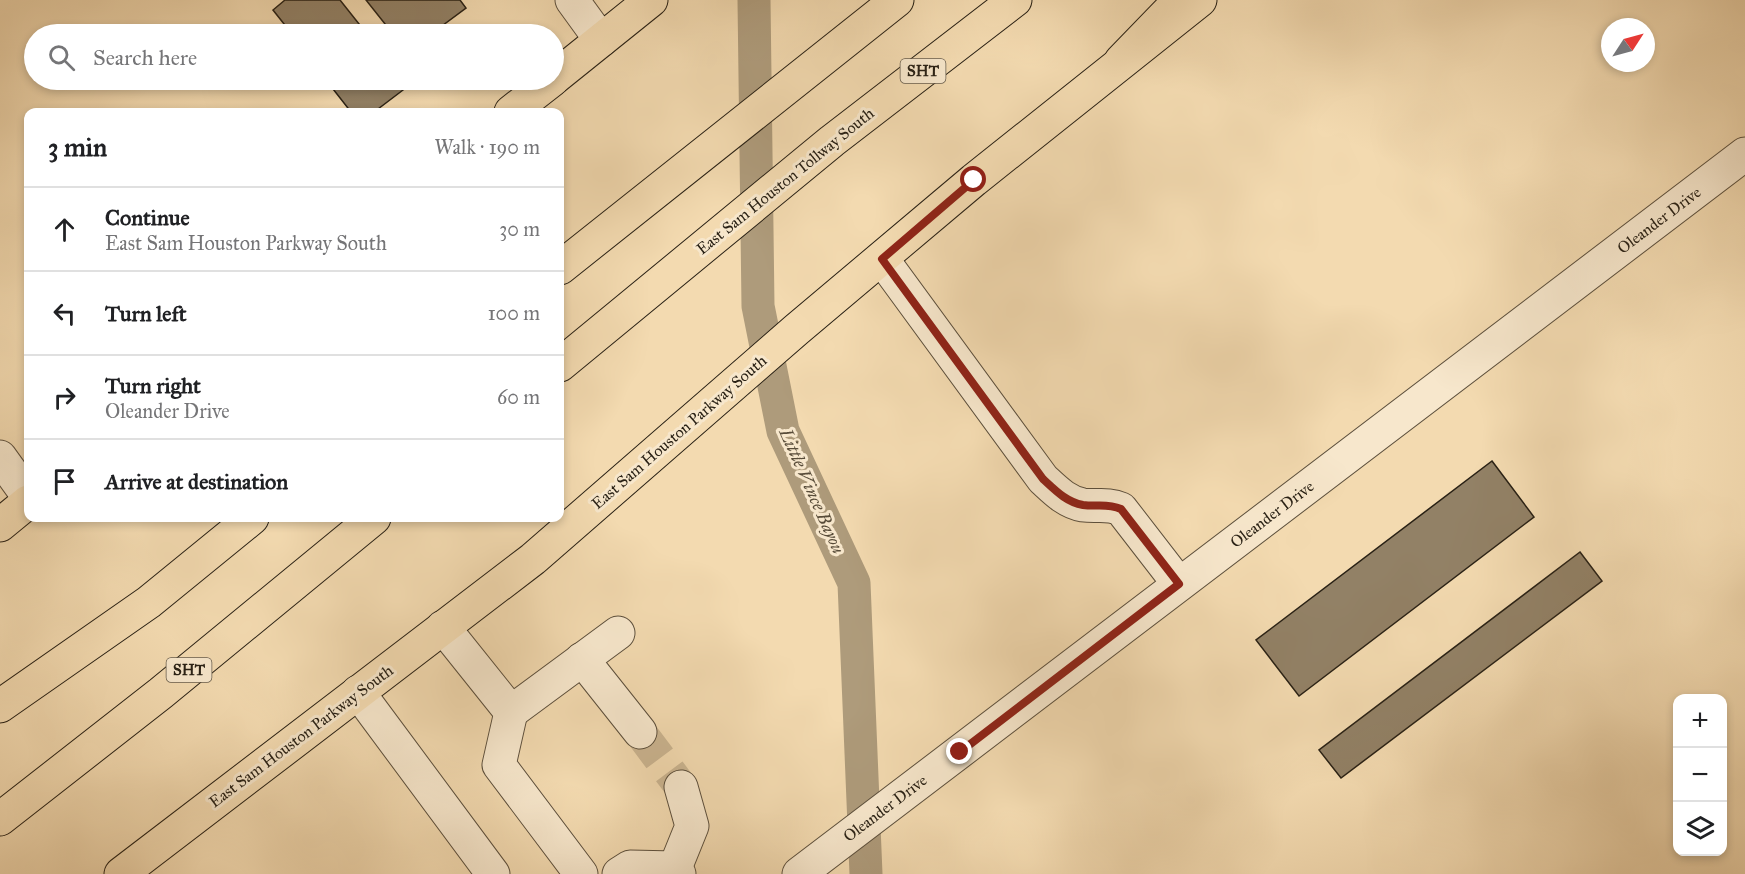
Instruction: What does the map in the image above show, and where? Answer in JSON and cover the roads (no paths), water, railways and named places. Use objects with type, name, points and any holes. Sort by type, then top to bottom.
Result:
[{"type":"main road","points":[[564,70],[651,0]]},
{"type":"main road","points":[[564,265],[689,163],[897,0]]},
{"type":"main road","name":"East Sam Houston Tollway South","points":[[564,362],[832,141],[1015,0]]},
{"type":"main road","points":[[1121,62],[1180,0]]},
{"type":"main road","name":"East Sam Houston Parkway South","points":[[121,874],[532,559],[796,330],[1121,62],[1200,0]]},
{"type":"main road","points":[[516,108],[539,90]]},
{"type":"main road","points":[[0,525],[24,505]]},
{"type":"main road","points":[[0,706],[148,602],[247,522]]},
{"type":"main road","name":"SHT","points":[[0,819],[161,693],[369,522]]},
{"type":"street","points":[[572,0],[601,40]]},
{"type":"street","name":"Oleander Drive","points":[[799,874],[1745,154]]},
{"type":"street","points":[[882,259],[1043,479],[1064,498],[1083,505],[1110,504],[1121,509],[1179,584]]},
{"type":"street","points":[[0,457],[24,490]]},
{"type":"street","points":[[444,627],[511,712]]},
{"type":"street","points":[[581,874],[499,765],[511,712],[618,633]]},
{"type":"street","points":[[582,659],[640,732]]},
{"type":"street","points":[[358,692],[493,874]]},
{"type":"street","points":[[619,874],[630,867],[677,871],[692,826],[681,786]]},
{"type":"waterway","name":"Little Vince Bayou","points":[[754,0],[758,306],[783,431],[854,583],[866,874]]},
{"type":"tunnel","points":[[640,732],[681,787]]}]
